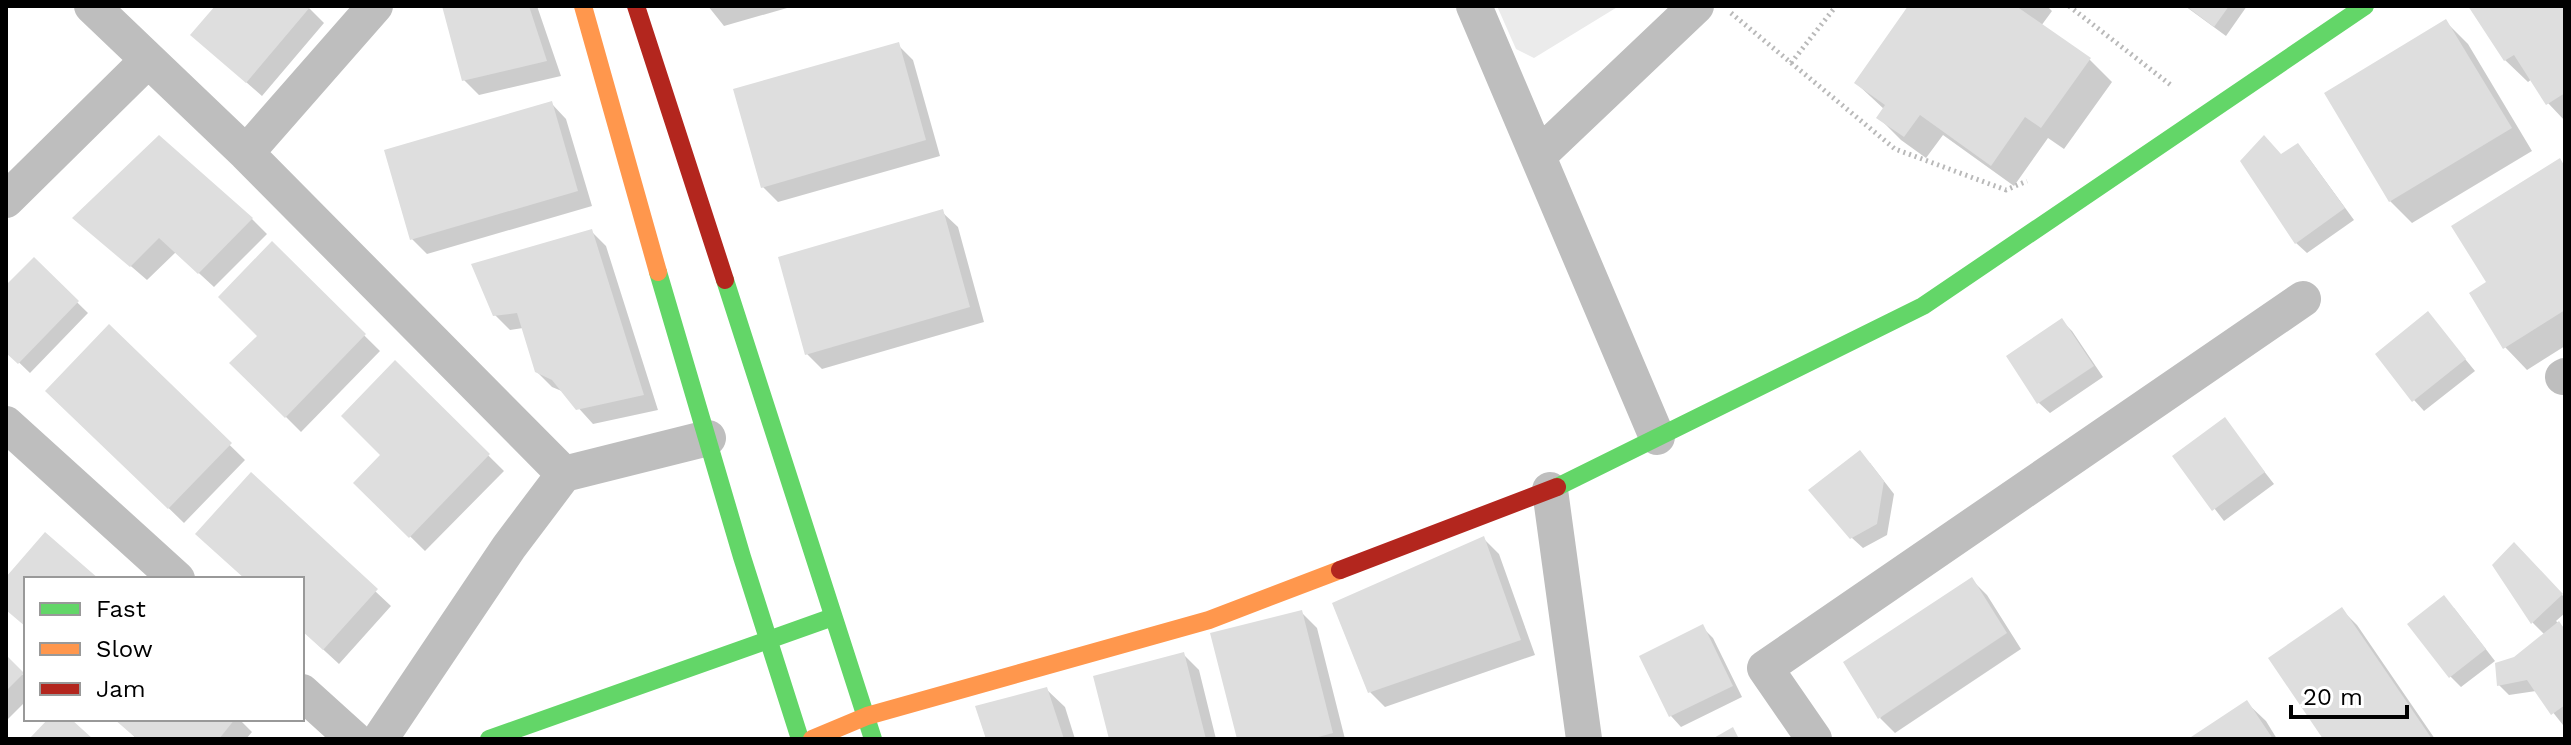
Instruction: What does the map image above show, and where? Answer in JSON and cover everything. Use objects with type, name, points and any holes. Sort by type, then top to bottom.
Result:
[{"type":"street","points":[[92,6],[246,153],[564,474]]},
{"type":"street","points":[[246,153],[375,6]]},
{"type":"street","points":[[583,6],[767,639],[800,739]]},
{"type":"street","points":[[636,6],[873,739]]},
{"type":"street","points":[[1474,6],[1657,437]]},
{"type":"street","points":[[1539,155],[1696,6]]},
{"type":"street","points":[[812,739],[867,716],[1209,620],[1550,490],[1923,306],[2365,6]]},
{"type":"street","points":[[6,200],[148,60]]},
{"type":"street","points":[[1814,739],[1765,668],[2303,299]]},
{"type":"street","points":[[380,739],[509,547],[564,474],[708,438]]},
{"type":"street","points":[[13,445],[175,577]]},
{"type":"street","points":[[1550,490],[1584,739]]},
{"type":"street","points":[[489,739],[833,617]]},
{"type":"street","points":[[304,694],[354,739]]},
{"type":"path","points":[[1723,6],[1895,149],[2006,190],[2035,178]]},
{"type":"path","points":[[1791,63],[1836,6]]},
{"type":"path","points":[[2069,6],[2175,89]]},
{"type":"shaded area","points":[[1497,6],[1619,6],[1534,58],[1516,49]]},
{"type":"building","points":[[215,6],[311,6],[246,83],[190,35]]},
{"type":"building","points":[[442,6],[529,6],[547,61],[462,81]]},
{"type":"building","points":[[1908,6],[2016,6],[2091,58],[2041,128],[2025,117],[1991,166],[1920,115],[1904,137],[1876,118],[1885,105],[1854,83]]},
{"type":"building","points":[[2186,6],[2229,6],[2214,27]]},
{"type":"building","points":[[2468,6],[2565,6],[2565,93],[2546,105],[2514,55],[2504,61]]},
{"type":"building","points":[[2446,19],[2512,128],[2389,202],[2324,93]]},
{"type":"building","points":[[899,42],[926,140],[761,188],[733,89]]},
{"type":"building","points":[[552,101],[578,191],[410,240],[384,150]]},
{"type":"building","points":[[159,135],[253,218],[198,274],[159,238],[130,267],[72,218]]},
{"type":"building","points":[[2264,135],[2281,154],[2298,143],[2345,208],[2295,244],[2240,161]]},
{"type":"building","points":[[2560,158],[2565,167],[2565,310],[2503,349],[2469,293],[2486,282],[2451,226]]},
{"type":"building","points":[[943,209],[970,307],[805,355],[778,257]]},
{"type":"building","points":[[592,229],[644,395],[576,410],[552,380],[535,372],[517,313],[493,316],[471,264]]},
{"type":"building","points":[[272,241],[366,334],[285,418],[229,363],[257,336],[218,297]]},
{"type":"building","points":[[34,257],[79,301],[18,364],[6,353],[6,285]]},
{"type":"building","points":[[2428,311],[2466,359],[2412,402],[2375,354]]},
{"type":"building","points":[[2062,318],[2094,366],[2037,404],[2006,356]]},
{"type":"building","points":[[109,324],[232,443],[168,509],[45,391]]},
{"type":"building","points":[[395,360],[490,454],[409,538],[353,483],[380,455],[341,416]]},
{"type":"building","points":[[2225,417],[2265,472],[2212,511],[2172,456]]},
{"type":"building","points":[[1860,450],[1884,481],[1877,524],[1850,539],[1808,490]]},
{"type":"building","points":[[251,472],[378,589],[323,650],[304,633],[304,577],[243,577],[195,534]]},
{"type":"building","points":[[45,532],[97,577],[24,577],[24,625],[6,610],[6,577]]},
{"type":"building","points":[[1484,536],[1521,640],[1368,693],[1332,603]]},
{"type":"building","points":[[2514,542],[2563,594],[2531,624],[2492,565]]},
{"type":"building","points":[[1972,577],[2007,633],[1878,719],[1843,662]]},
{"type":"building","points":[[2444,595],[2486,649],[2449,678],[2407,624]]},
{"type":"building","points":[[2342,607],[2432,739],[2323,739],[2268,658]]},
{"type":"building","points":[[1302,610],[1333,733],[1311,739],[1237,739],[1210,633]]},
{"type":"building","points":[[2559,621],[2565,630],[2565,705],[2551,715],[2527,680],[2497,686],[2495,663],[2514,657]]},
{"type":"building","points":[[1703,624],[1733,686],[1669,717],[1639,656]]},
{"type":"building","points":[[1184,652],[1206,739],[1109,739],[1093,676]]},
{"type":"building","points":[[6,655],[24,673],[6,691]]},
{"type":"building","points":[[1047,687],[1064,739],[986,739],[975,706]]},
{"type":"building","points":[[2247,700],[2273,739],[2188,739]]},
{"type":"building","points":[[46,721],[73,721],[93,739],[29,739]]},
{"type":"building","points":[[116,721],[233,721],[219,739],[137,739]]},
{"type":"building","points":[[1733,727],[1739,739],[1712,739]]},
{"type":"traffic: fast","points":[[1557,487],[1923,306],[2365,6]]},
{"type":"traffic: fast","points":[[658,272],[742,557],[800,739]]},
{"type":"traffic: fast","points":[[725,280],[873,739]]},
{"type":"traffic: fast","points":[[489,739],[833,617]]},
{"type":"traffic: slow","points":[[583,6],[658,272]]},
{"type":"traffic: slow","points":[[812,739],[867,716],[1209,620],[1340,570]]},
{"type":"traffic: jam","points":[[636,6],[725,280]]},
{"type":"traffic: jam","points":[[1340,570],[1557,487]]}]
